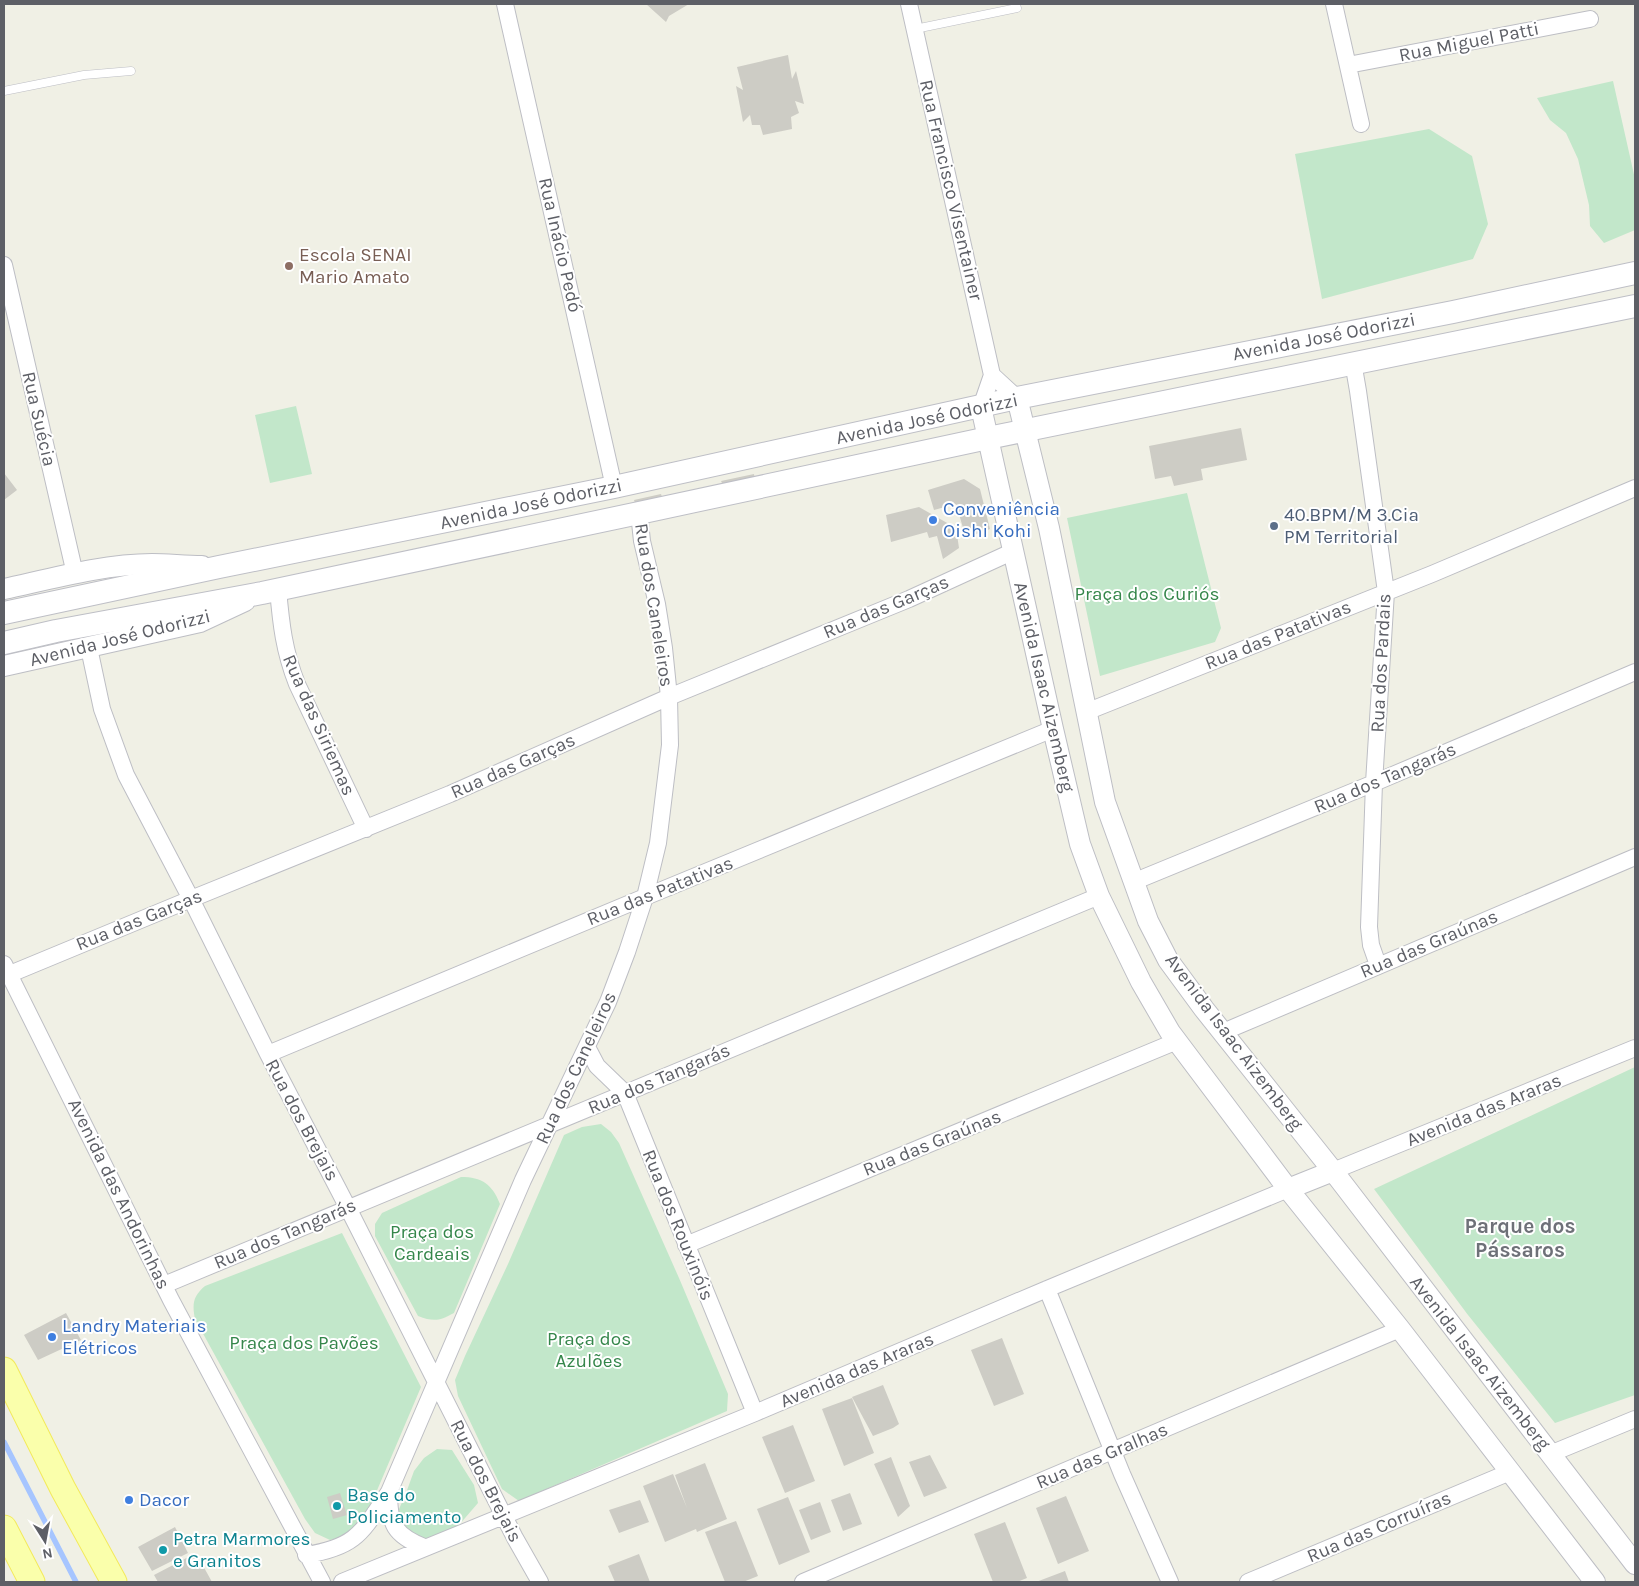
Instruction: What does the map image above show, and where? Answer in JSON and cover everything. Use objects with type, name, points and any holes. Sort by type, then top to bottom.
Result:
[{"type":"main road","name":"Avenida José Odorizzi","points":[[4,613],[219,567],[614,487],[1017,398],[1453,312],[1635,272]]},
{"type":"main road","name":"Avenida José Odorizzi","points":[[4,643],[56,631],[270,591],[1025,430],[1635,306]]},
{"type":"main road","points":[[4,1370],[63,1489],[114,1582]]},
{"type":"main road","points":[[4,1528],[32,1582]]},
{"type":"street","name":"Rua Inácio Pedó","points":[[506,4],[614,487]]},
{"type":"street","name":"Rua Francisco Visentainer","points":[[909,4],[992,375]]},
{"type":"street","points":[[1334,4],[1361,124]]},
{"type":"street","name":"Rua Miguel Patti","points":[[1348,65],[1590,19]]},
{"type":"street","name":"Rua Suécia","points":[[4,265],[75,574]]},
{"type":"street","name":"Rua dos Pardais","points":[[1353,362],[1386,592],[1374,783],[1369,927],[1371,945],[1378,965]]},
{"type":"street","points":[[988,438],[981,407],[992,375],[1017,398]]},
{"type":"street","name":"Avenida Isaac Aizemberg","points":[[1017,398],[1049,528],[1105,802],[1148,921],[1168,960],[1635,1564]]},
{"type":"street","name":"Avenida Isaac Aizemberg","points":[[988,438],[1080,844],[1099,896],[1140,982],[1177,1041],[1288,1189],[1400,1329],[1595,1582]]},
{"type":"street","name":"Rua das Patativas","points":[[1086,712],[1386,592],[1635,488]]},
{"type":"street","name":"Rua dos Caneleiros","points":[[306,1555],[334,1549],[350,1542],[360,1532],[389,1492],[524,1180],[608,1002],[627,952],[658,843],[670,745],[669,697],[664,648],[657,604],[642,541],[639,513]]},
{"type":"street","name":"Rua das Garças","points":[[7,969],[191,899],[366,829],[669,697],[908,599],[1014,550]]},
{"type":"street","name":"Avenida José Odorizzi","points":[[4,589],[122,566],[151,564],[219,567]]},
{"type":"street","name":"Avenida José Odorizzi","points":[[4,666],[200,622],[270,591]]},
{"type":"street","name":"Rua das Siriemas","points":[[270,591],[288,660],[297,684],[366,829]]},
{"type":"street","name":"Rua dos Brejais","points":[[90,648],[102,709],[126,775],[191,899],[503,1515],[540,1582]]},
{"type":"street","name":"Rua dos Tangarás","points":[[1133,882],[1374,783],[1635,672]]},
{"type":"street","name":"Rua das Patativas","points":[[268,1054],[1053,729]]},
{"type":"street","name":"Rua das Graúnas","points":[[1223,1032],[1635,857]]},
{"type":"street","name":"Rua dos Tangarás","points":[[164,1285],[1099,896]]},
{"type":"street","name":"Avenida das Andorinhas","points":[[7,969],[164,1285],[322,1582]]},
{"type":"street","name":"Rua das Graúnas","points":[[686,1245],[1177,1041]]},
{"type":"street","name":"Rua dos Rouxinóis","points":[[587,1047],[596,1066],[625,1093],[755,1413]]},
{"type":"street","name":"Avenida das Araras","points":[[1333,1171],[1635,1048]]},
{"type":"street","points":[[1288,1189],[1333,1171]]},
{"type":"street","name":"Avenida das Araras","points":[[342,1582],[755,1413],[1288,1189]]},
{"type":"street","points":[[1047,1289],[1113,1452],[1170,1582]]},
{"type":"street","name":"Rua das Gralhas","points":[[804,1582],[1400,1329]]},
{"type":"street","points":[[1550,1454],[1635,1419]]},
{"type":"street","name":"Rua das Corruíras","points":[[1248,1582],[1510,1472]]},
{"type":"street","points":[[389,1492],[391,1517],[394,1527],[409,1542],[424,1547]]},
{"type":"street","name":"Avenida das Araras","points":[[363,1582],[390,1561]]},
{"type":"lane","points":[[915,29],[1017,8]]},
{"type":"lane","points":[[4,92],[84,75],[131,71]]},
{"type":"green space","points":[[1613,81],[1635,179],[1635,230],[1604,243],[1590,226],[1589,205],[1578,159],[1566,133],[1550,120],[1537,98]]},
{"type":"green space","points":[[1429,129],[1472,156],[1488,224],[1473,259],[1322,299],[1295,154]]},
{"type":"green space","points":[[296,406],[312,474],[270,483],[255,415]]},
{"type":"green space","name":"Praça dos Curiós","points":[[1187,493],[1221,628],[1215,642],[1100,676],[1067,518]]},
{"type":"green space","points":[[1635,1067],[1635,1395],[1555,1423],[1468,1315],[1374,1189]]},
{"type":"green space","name":"Praça dos Azulões","points":[[601,1124],[611,1132],[619,1143],[679,1278],[728,1394],[727,1411],[519,1501],[502,1489],[458,1396],[455,1380],[564,1135],[582,1127]]},
{"type":"green space","name":"Praça dos Cardeais","points":[[461,1177],[475,1178],[485,1183],[493,1191],[500,1204],[454,1313],[444,1318],[432,1320],[418,1316],[375,1236],[375,1224],[382,1213]]},
{"type":"green space","name":"Praça dos Pavões","points":[[342,1233],[421,1387],[364,1521],[342,1537],[330,1540],[315,1533],[305,1519],[195,1319],[194,1305],[198,1293],[205,1286]]},
{"type":"green space","points":[[437,1449],[452,1450],[474,1485],[478,1503],[459,1525],[431,1539],[416,1539],[396,1516],[414,1471],[424,1458]]},
{"type":"building","points":[[646,4],[689,4],[669,16],[666,22]]},
{"type":"building","points":[[788,55],[792,79],[796,71],[804,104],[795,101],[799,113],[791,117],[792,129],[763,135],[760,125],[752,125],[750,115],[743,122],[736,86],[743,90],[737,67]]},
{"type":"building","points":[[1241,428],[1247,460],[1201,469],[1203,480],[1174,486],[1171,476],[1155,479],[1149,446]]},
{"type":"building","points":[[4,473],[17,490],[4,500]]},
{"type":"building","points":[[754,474],[755,481],[724,487],[721,481]]},
{"type":"building","points":[[964,479],[980,489],[990,529],[966,538],[956,504],[934,510],[928,490]]},
{"type":"building","points":[[661,494],[663,500],[636,506],[634,500]]},
{"type":"building","points":[[919,507],[956,528],[959,548],[943,559],[937,536],[929,538],[927,532],[891,542],[886,515]]},
{"type":"building","name":"Landry Materiais Elétricos","points":[[66,1313],[81,1340],[38,1360],[24,1335]]},
{"type":"building","points":[[1002,1338],[1024,1394],[994,1406],[971,1350]]},
{"type":"building","points":[[883,1385],[899,1424],[873,1436],[852,1397]]},
{"type":"building","points":[[852,1398],[874,1453],[844,1466],[822,1409]]},
{"type":"building","points":[[793,1425],[815,1481],[785,1493],[762,1437]]},
{"type":"building","points":[[930,1455],[947,1488],[924,1497],[909,1462]]},
{"type":"building","points":[[891,1457],[910,1506],[898,1517],[874,1464]]},
{"type":"building","points":[[705,1463],[727,1519],[697,1532],[696,1529],[665,1542],[643,1486],[673,1474],[687,1508],[675,1475]]},
{"type":"building","name":"Base do Policiamento","points":[[340,1493],[347,1515],[333,1519],[327,1497]]},
{"type":"building","points":[[850,1493],[862,1524],[843,1531],[831,1500]]},
{"type":"building","points":[[1066,1496],[1089,1551],[1058,1564],[1036,1508]]},
{"type":"building","points":[[788,1497],[810,1552],[779,1565],[757,1509]]},
{"type":"building","points":[[640,1500],[649,1522],[619,1533],[609,1510]]},
{"type":"building","points":[[820,1502],[831,1532],[811,1540],[799,1510]]},
{"type":"building","points":[[736,1521],[758,1576],[743,1582],[725,1582],[705,1532]]},
{"type":"building","points":[[1005,1522],[1027,1578],[1017,1582],[993,1582],[974,1534]]},
{"type":"building","name":"Petra Marmores e Granitos","points":[[175,1527],[188,1553],[152,1571],[138,1547]]},
{"type":"building","points":[[196,1553],[212,1582],[158,1582],[154,1575]]},
{"type":"building","points":[[639,1554],[650,1582],[615,1582],[608,1566]]},
{"type":"building","points":[[1065,1571],[1069,1582],[1036,1582]]},
{"type":"waterway","points":[[4,1442],[76,1582]]},
{"type":"place","name":"Escola SENAI Mario Amato","points":[[289,266]]},
{"type":"place","name":"Conveniência Oishi Kohi","points":[[933,520]]},
{"type":"place","name":"40.BPM/M 3.Cia PM Territorial","points":[[1274,526]]},
{"type":"place","name":"Landry Materiais Elétricos","points":[[52,1337]]},
{"type":"place","name":"Dacor","points":[[129,1500]]},
{"type":"place","name":"Base do Policiamento","points":[[337,1506]]},
{"type":"place","name":"Petra Marmores e Granitos","points":[[163,1550]]},
{"type":"district","name":"Parque dos Pássaros","points":[[1520,1238]]}]
